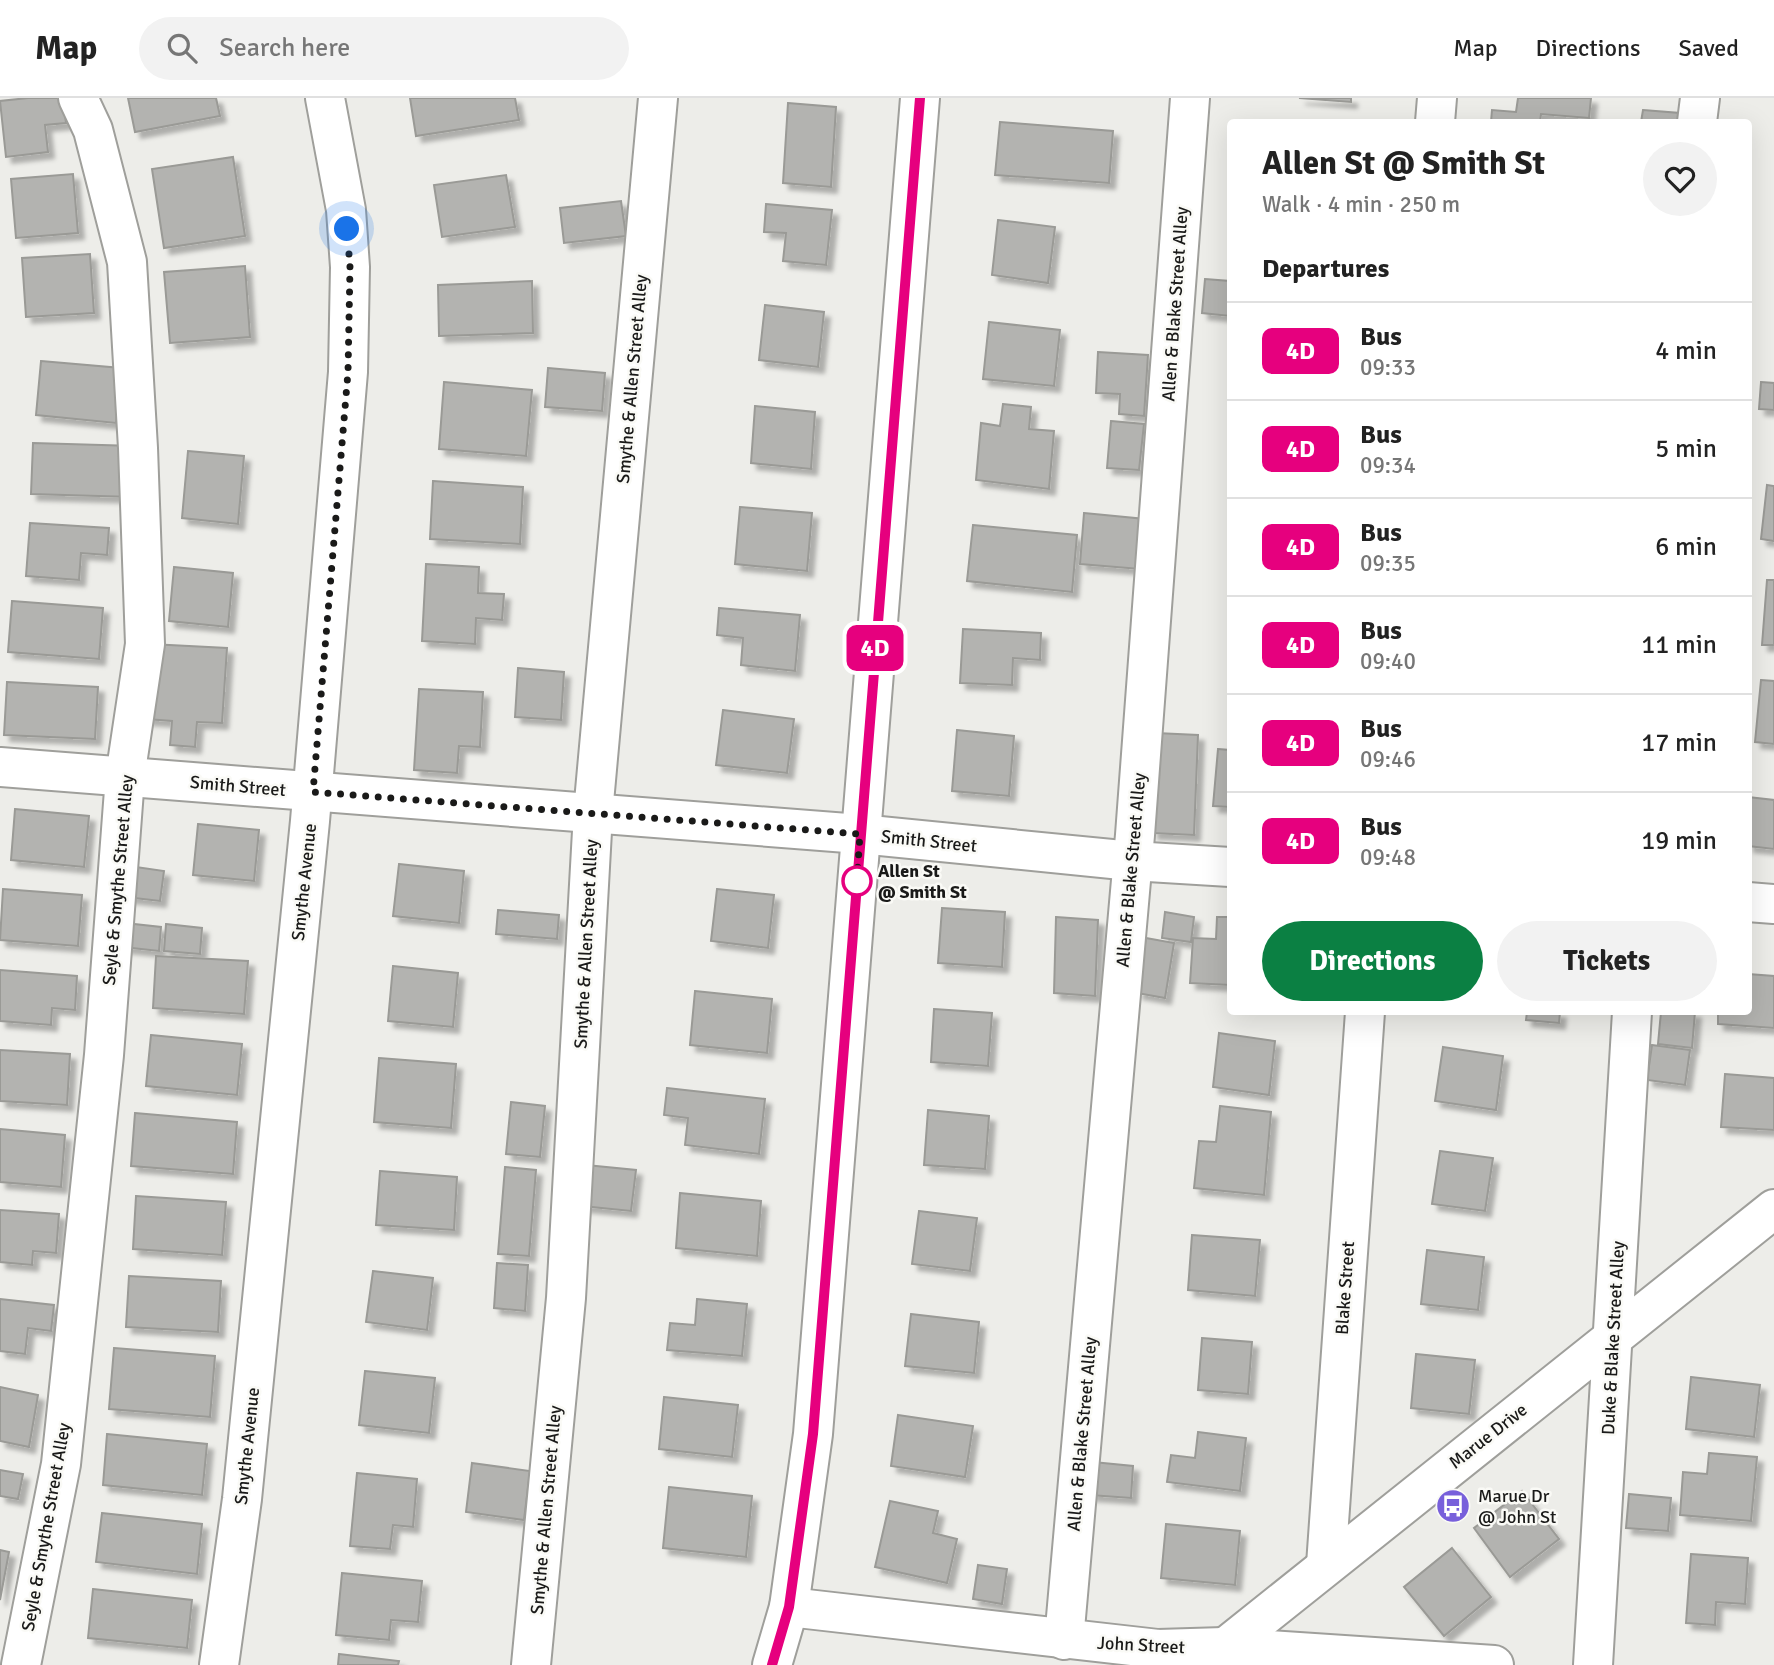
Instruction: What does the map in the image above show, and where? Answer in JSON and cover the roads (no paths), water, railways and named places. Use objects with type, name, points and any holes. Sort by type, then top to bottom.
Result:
[{"type":"street","name":"Seyle & Smythe Street Alley","points":[[21,1665],[61,1464],[104,1055],[125,777],[145,644],[138,448],[127,262],[93,130],[78,98]]},
{"type":"street","name":"Smythe Avenue","points":[[219,1665],[242,1499],[313,792],[348,372],[350,267],[342,183],[325,98]]},
{"type":"street","name":"Smythe & Allen Street Alley","points":[[531,1665],[566,1298],[593,813],[658,98]]},
{"type":"street","points":[[772,1665],[789,1607],[813,1434],[920,98]]},
{"type":"street","name":"Allen & Blake Street Alley","points":[[1064,1640],[1132,862],[1190,98]]},
{"type":"street","points":[[1435,119],[1437,98]]},
{"type":"street","points":[[1697,119],[1700,98]]},
{"type":"street","name":"Smith Street","points":[[0,767],[860,834],[1132,862],[1227,867]]},
{"type":"street","points":[[1752,902],[1774,904]]},
{"type":"street","name":"Blake Street","points":[[1325,1564],[1365,1015]]},
{"type":"street","name":"Duke & Blake Street Alley","points":[[1592,1665],[1632,1015]]},
{"type":"street","name":"Marue Drive","points":[[1221,1659],[1325,1564],[1774,1209]]},
{"type":"street","name":"John Street","points":[[789,1607],[1158,1649],[1221,1659],[1494,1665]]},
{"type":"place","name":"Allen St @ Smith St","points":[[857,881]]},
{"type":"place","name":"Marue Dr @ John St","points":[[1453,1506]]}]
